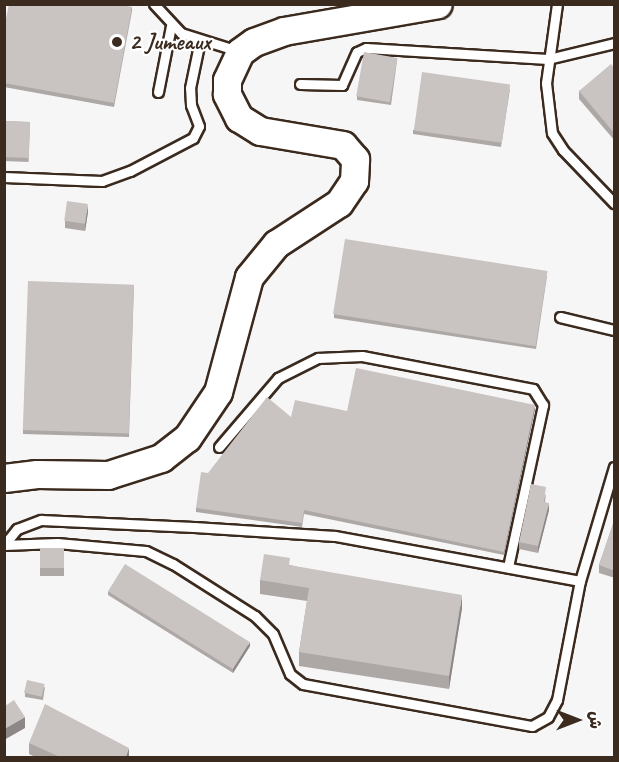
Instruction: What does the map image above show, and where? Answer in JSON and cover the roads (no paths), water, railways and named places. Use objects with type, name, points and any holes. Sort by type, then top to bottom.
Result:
[{"type":"main road","points":[[4,478],[37,474],[108,476],[161,458],[187,438],[219,392],[249,277],[276,244],[339,202],[354,182],[355,159],[343,145],[260,131],[239,118],[227,94],[226,80],[240,52],[254,42],[284,31],[438,4]]},
{"type":"lane","points":[[154,4],[171,26],[200,40],[240,52]]},
{"type":"lane","points":[[557,4],[548,59],[546,111],[552,133],[563,150],[615,203]]},
{"type":"lane","points":[[158,92],[171,26]]},
{"type":"lane","points":[[4,177],[102,181],[130,171],[193,138],[199,126],[189,96],[200,40]]},
{"type":"lane","points":[[300,84],[342,85],[357,52],[366,48],[548,59],[615,43]]},
{"type":"lane","points":[[560,317],[615,330]]},
{"type":"lane","points":[[219,447],[278,378],[318,358],[362,356],[533,389],[543,405],[508,567]]},
{"type":"lane","points":[[4,545],[57,543],[146,551],[172,564],[260,620],[273,634],[290,674],[303,684],[523,728],[541,723],[554,709],[580,581],[615,467]]},
{"type":"lane","points":[[4,545],[17,529],[49,520],[335,536],[580,581]]},
{"type":"place","name":"2 Jumeaux","points":[[117,42]]}]
